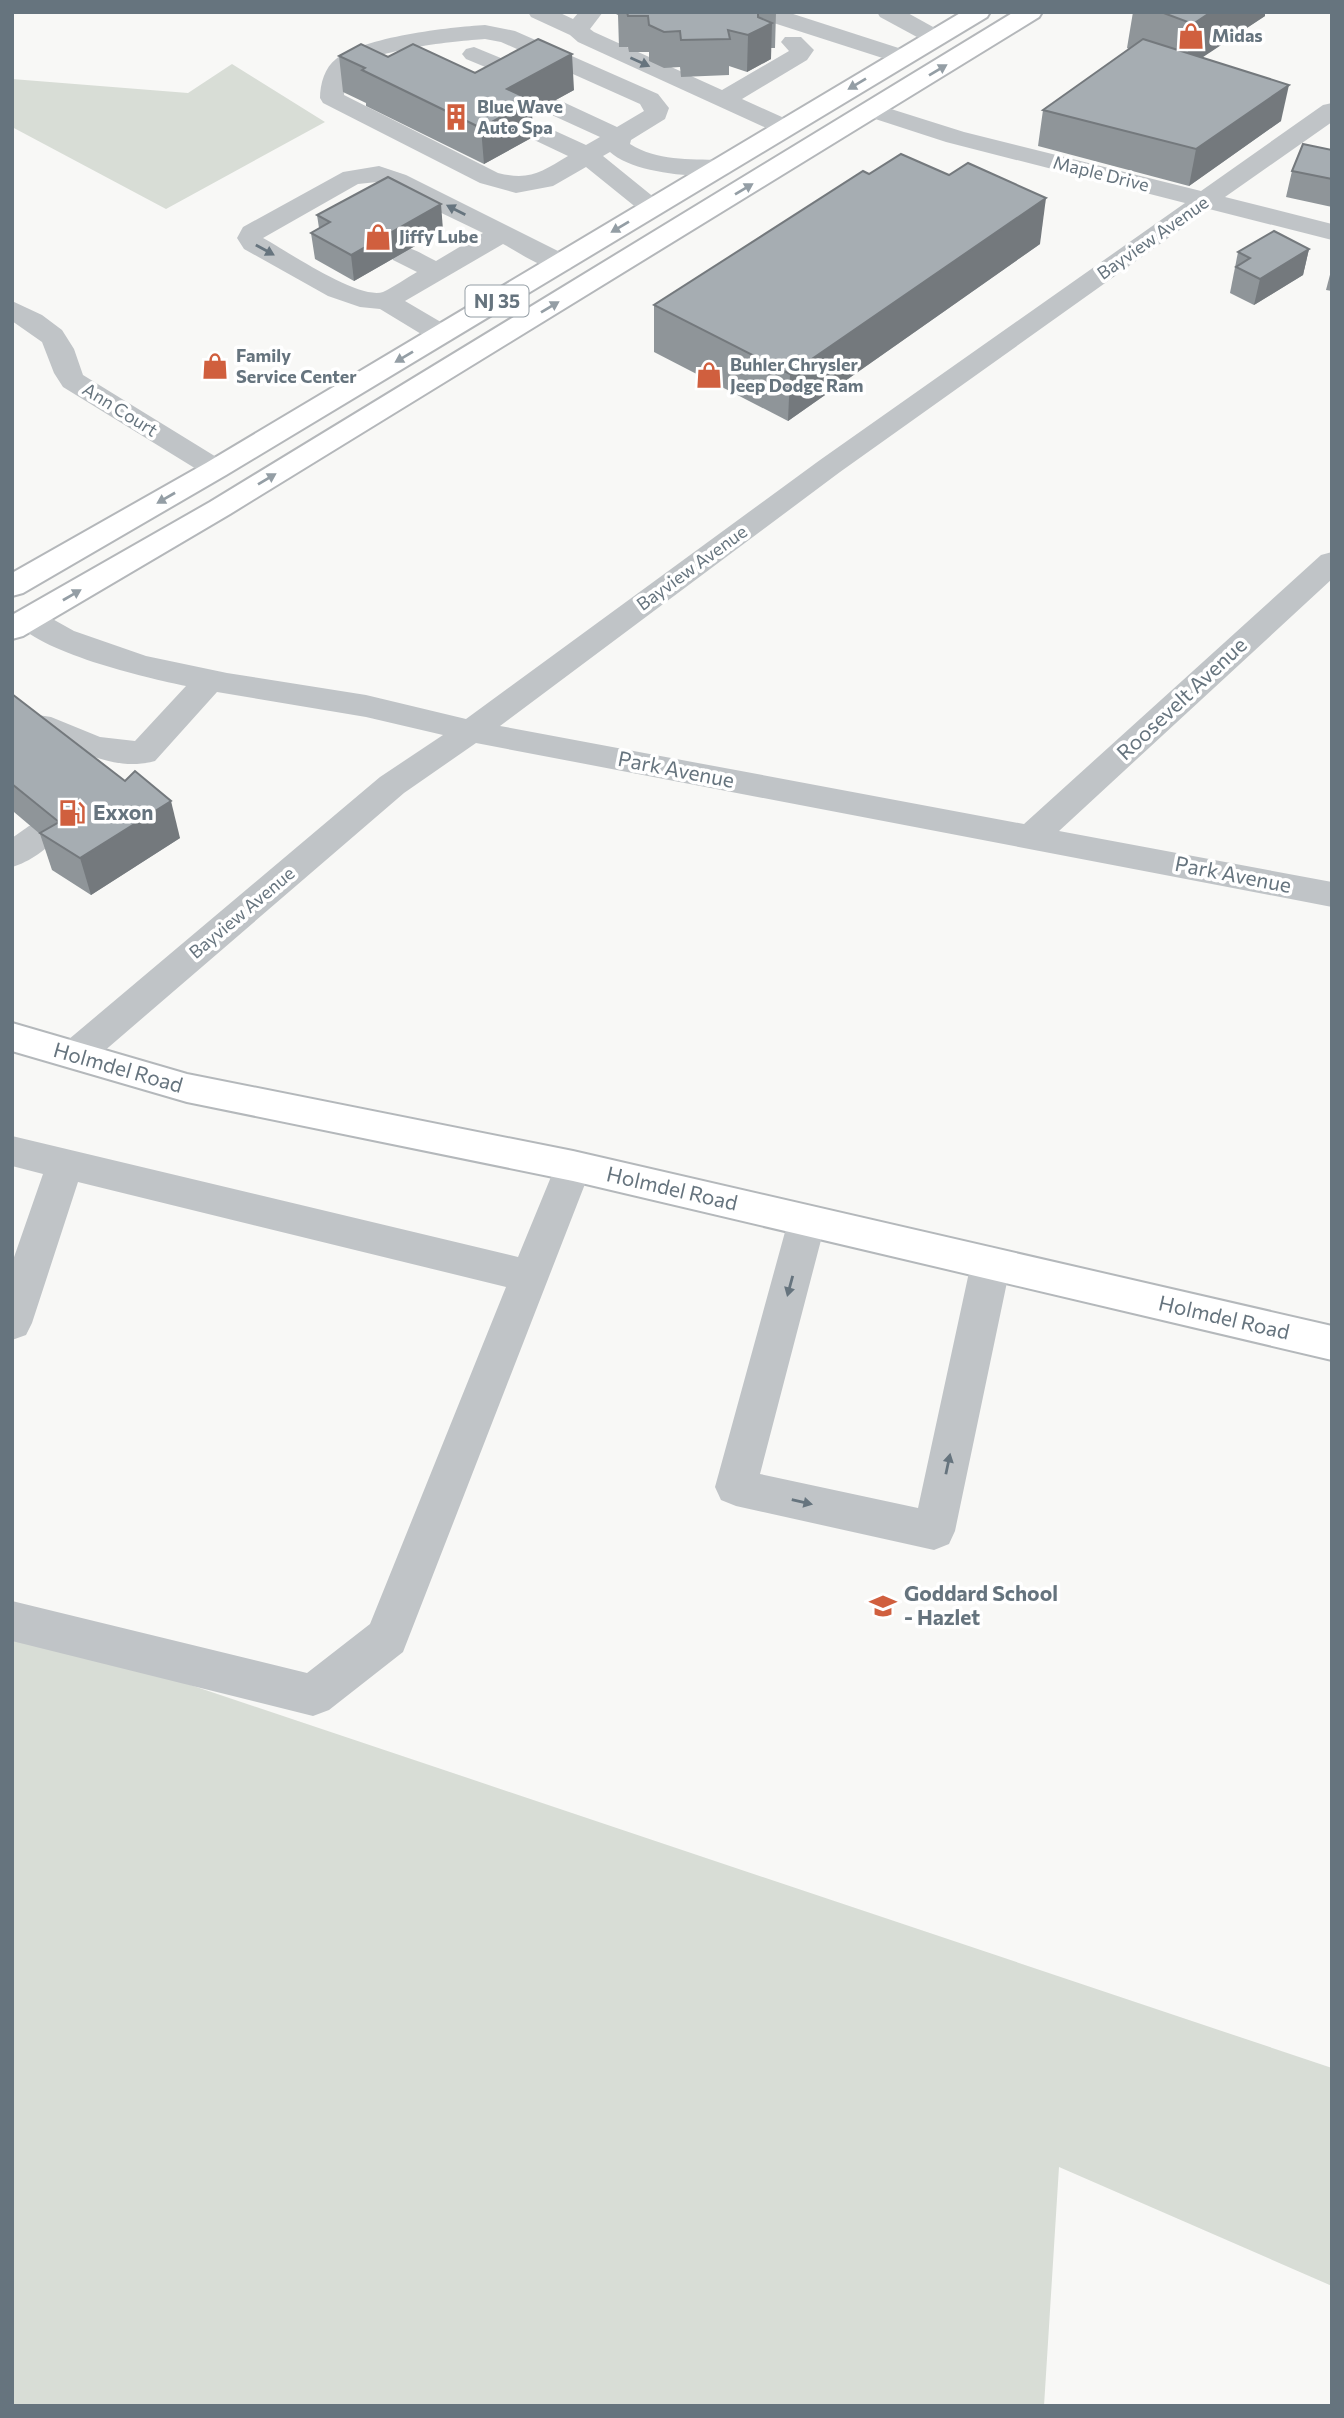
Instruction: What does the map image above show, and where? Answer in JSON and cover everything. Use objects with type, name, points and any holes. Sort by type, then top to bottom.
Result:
[{"type":"main road","name":"NJ 35","points":[[12,586],[216,469],[979,12]]},
{"type":"main road","name":"NJ 35","points":[[20,624],[220,508],[1031,12]]},
{"type":"main road","name":"Holmdel Road","points":[[12,1037],[187,1088],[573,1166],[1332,1343]]},
{"type":"street","points":[[539,12],[595,27],[724,99],[784,127]]},
{"type":"street","points":[[764,12],[903,57]]},
{"type":"street","points":[[888,12],[936,38]]},
{"type":"street","points":[[485,32],[507,36],[649,99],[657,108],[656,114],[611,142],[531,184],[516,185],[489,178],[336,102],[331,93],[346,80],[338,70],[344,63],[374,51],[460,33],[485,32]]},
{"type":"street","points":[[507,36],[461,61],[518,82]]},
{"type":"street","points":[[724,99],[799,55],[802,50],[793,42]]},
{"type":"street","points":[[652,208],[611,142],[544,110],[611,142],[622,152],[643,160],[720,168]]},
{"type":"street","name":"Maple Drive","points":[[872,110],[955,137],[1332,232]]},
{"type":"street","name":"Bayview Avenue","points":[[75,1055],[392,785],[830,466],[1332,110]]},
{"type":"street","points":[[504,157],[539,170],[611,142]]},
{"type":"street","points":[[502,233],[419,282],[360,299],[337,290],[253,243],[250,238],[252,233],[306,213],[352,177],[379,174],[502,233],[561,263]]},
{"type":"street","points":[[419,282],[393,259],[419,282],[441,334]]},
{"type":"street","name":"Ann Court","points":[[12,309],[48,331],[60,347],[66,370],[79,385],[216,469]]},
{"type":"street","name":"Roosevelt Avenue","points":[[1032,836],[1332,562]]},
{"type":"street","name":"Park Avenue","points":[[20,624],[47,632],[89,651],[210,680],[355,703],[471,730],[1332,895]]},
{"type":"street","points":[[120,778],[210,680]]},
{"type":"street","points":[[12,722],[49,728],[84,743],[116,752],[143,753]]},
{"type":"street","points":[[12,855],[41,834]]},
{"type":"street","points":[[12,1151],[529,1276]]},
{"type":"street","points":[[12,1323],[65,1164]]},
{"type":"street","points":[[12,1621],[313,1695],[387,1638],[573,1166]]},
{"type":"street","points":[[807,1221],[736,1487],[934,1531],[991,1263]]},
{"type":"shaded area","points":[[232,64],[325,122],[166,209],[12,127],[12,79],[188,93]]},
{"type":"shaded area","points":[[12,1625],[1332,2068],[1332,2286],[1059,2167],[1044,2406],[12,2406]]},
{"type":"building","points":[[627,12],[776,12],[758,13],[758,17],[772,23],[748,35],[728,30],[730,39],[681,40],[680,31],[664,32],[649,25],[648,16],[628,16]]},
{"type":"building","points":[[1161,12],[1211,12],[1193,24]]},
{"type":"building","points":[[538,39],[572,54],[507,89],[531,100],[481,128],[339,56],[361,44],[388,57],[413,44],[475,73]]},
{"type":"building","points":[[1143,39],[1289,85],[1196,149],[1043,110]]},
{"type":"building","points":[[1303,144],[1332,150],[1332,179],[1292,171]]},
{"type":"building","points":[[901,154],[949,175],[968,163],[1046,198],[790,374],[654,305],[863,171],[869,174]]},
{"type":"building","points":[[388,177],[441,204],[351,255],[311,233],[330,222],[317,215]]},
{"type":"building","points":[[1274,231],[1309,249],[1260,279],[1236,267],[1250,258],[1238,252]]},
{"type":"building","points":[[12,694],[125,781],[135,771],[171,801],[80,858],[40,833],[59,822],[12,784]]},
{"type":"place","name":"Midas","points":[[1191,36]]},
{"type":"place","name":"Blue Wave Auto Spa","points":[[456,117]]},
{"type":"place","name":"Jiffy Lube","points":[[378,237]]},
{"type":"place","name":"Family Service Center","points":[[215,366]]},
{"type":"place","name":"Buhler Chrysler Jeep Dodge Ram","points":[[709,375]]},
{"type":"place","name":"Exxon","points":[[72,813]]},
{"type":"place","name":"Goddard School - Hazlet","points":[[883,1606]]}]
